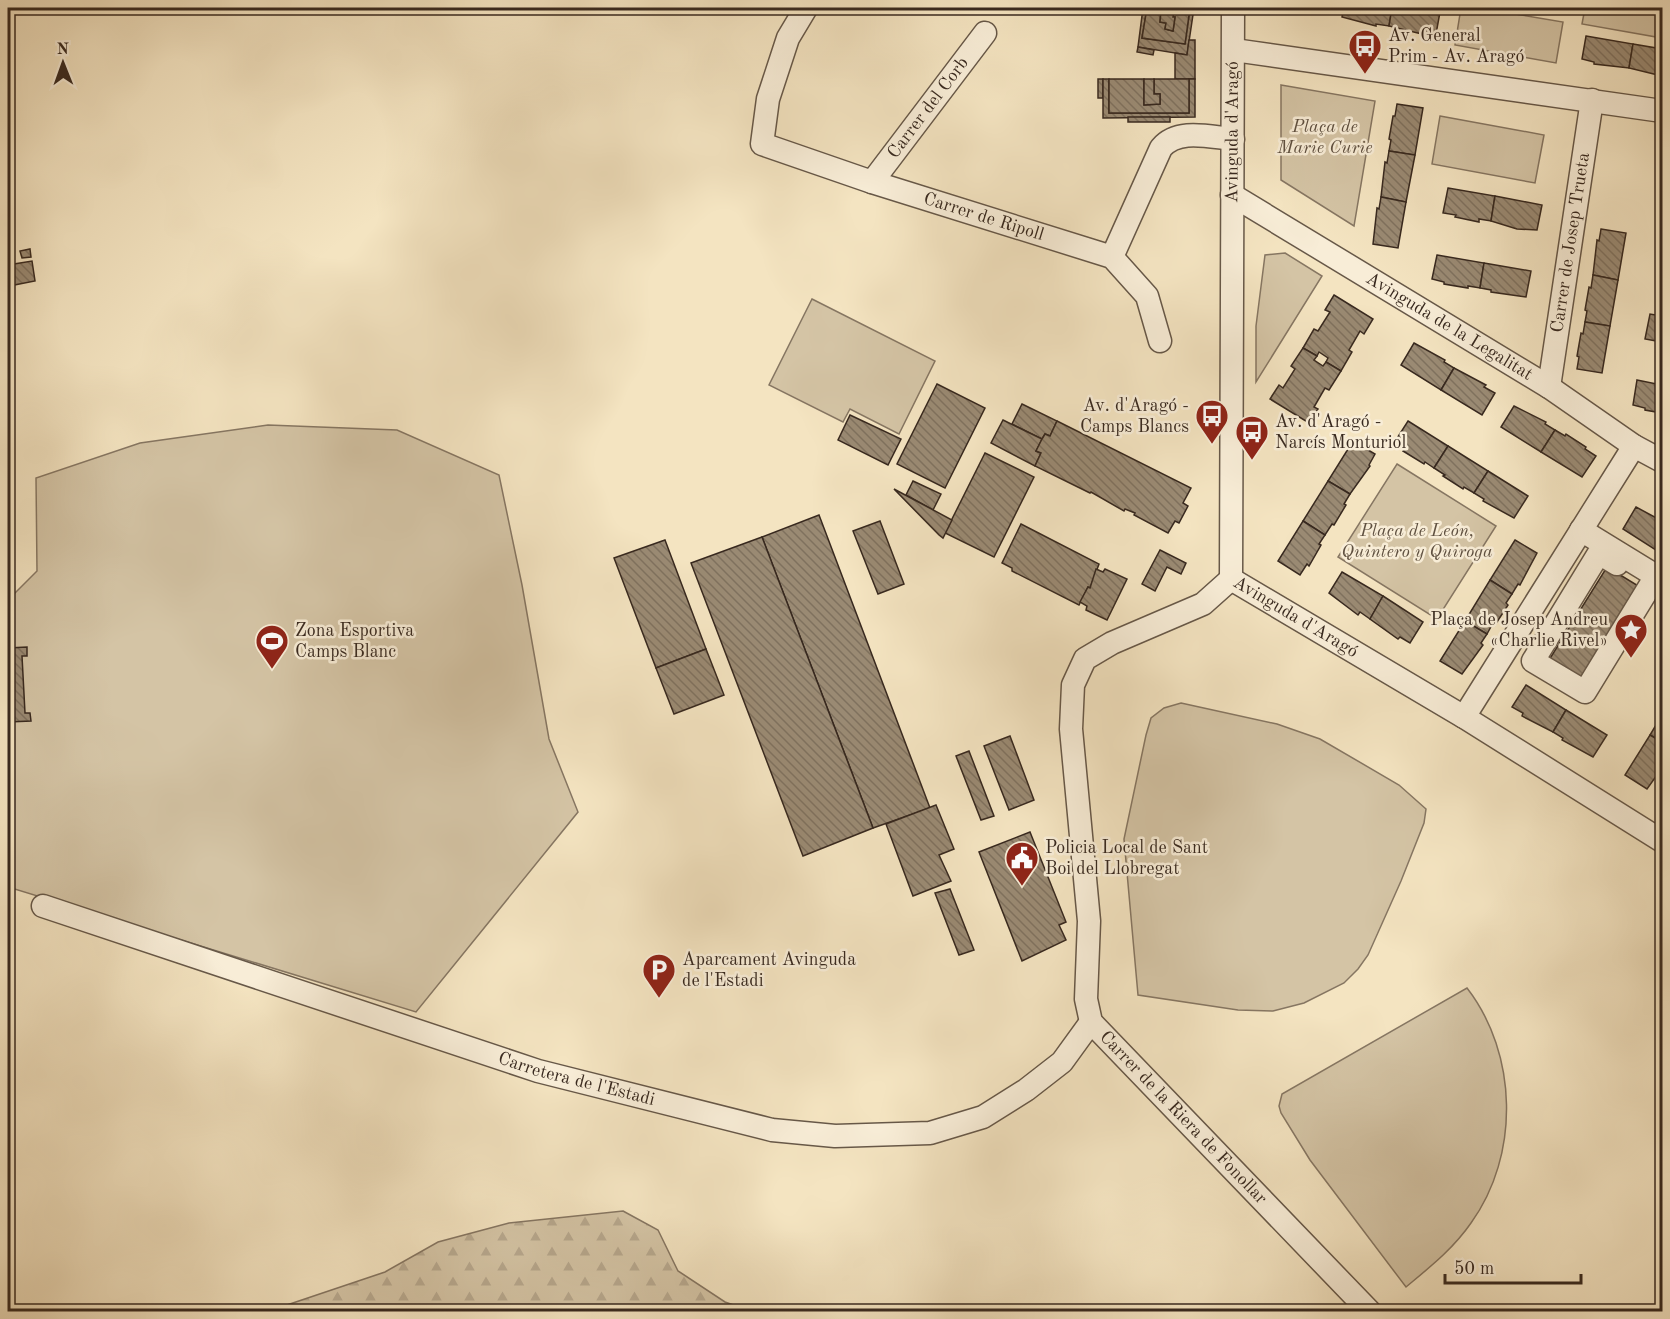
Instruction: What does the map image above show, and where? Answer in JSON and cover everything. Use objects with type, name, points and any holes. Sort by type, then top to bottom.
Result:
[{"type":"street","name":"Carrer de Ripoll","points":[[806,8],[788,38],[768,99],[762,144],[872,182],[1112,257]]},
{"type":"street","name":"Avinguda d'Aragó","points":[[1233,8],[1231,579],[1464,717],[1662,841]]},
{"type":"street","name":"Carrer del Corb","points":[[872,182],[985,33]]},
{"type":"street","points":[[1234,50],[1662,111]]},
{"type":"street","name":"Carrer de Josep Trueta","points":[[1549,387],[1592,100]]},
{"type":"street","points":[[1161,341],[1147,296],[1112,257],[1165,143],[1175,137],[1192,135],[1233,139]]},
{"type":"street","name":"Avinguda de la Legalitat","points":[[1232,195],[1549,387],[1634,446],[1662,461]]},
{"type":"street","points":[[1464,717],[1634,446]]},
{"type":"street","points":[[1581,530],[1656,576],[1585,692],[1533,661],[1599,553],[1617,564],[1622,556]]},
{"type":"street","name":"Carrer de la Riera de Fonollar","points":[[1231,579],[1203,604],[1112,643],[1085,659],[1073,685],[1071,729],[1089,921],[1086,999],[1091,1022],[1370,1311]]},
{"type":"street","name":"Carretera de l'Estadi","points":[[43,906],[538,1071],[772,1130],[835,1136],[930,1133],[983,1117],[1026,1090],[1062,1062],[1091,1022]]},
{"type":"green space","points":[[1461,8],[1479,8],[1563,22],[1556,63],[1455,45]]},
{"type":"green space","points":[[1585,8],[1662,8],[1662,38],[1582,24]]},
{"type":"green space","name":"Plaça de Marie Curie","points":[[1281,85],[1375,101],[1354,226],[1281,180]]},
{"type":"green space","points":[[1440,116],[1544,135],[1535,183],[1432,164]]},
{"type":"green space","points":[[1285,253],[1322,276],[1256,382],[1256,326],[1265,255]]},
{"type":"green space","points":[[812,299],[935,361],[899,434],[850,409],[843,422],[769,385]]},
{"type":"green space","name":"Zona Esportiva Camps Blanc","points":[[268,425],[397,430],[499,475],[522,585],[549,739],[578,812],[416,1012],[8,887],[8,600],[37,571],[36,478],[140,443]]},
{"type":"green space","name":"Plaça de León, Quintero y Quiroga","points":[[1397,464],[1496,526],[1437,619],[1338,557]]},
{"type":"green space","points":[[1181,703],[1277,724],[1320,739],[1399,785],[1426,809],[1424,823],[1401,881],[1368,955],[1344,983],[1304,1003],[1273,1011],[1238,1010],[1138,995],[1124,839],[1151,718],[1164,708]]},
{"type":"green space","points":[[1467,988],[1484,1014],[1496,1043],[1504,1073],[1505,1136],[1498,1167],[1487,1196],[1471,1223],[1449,1249],[1406,1287],[1310,1160],[1279,1106],[1282,1094]]},
{"type":"green space","points":[[623,1211],[658,1230],[678,1271],[725,1302],[750,1311],[269,1311],[385,1272],[438,1242],[509,1223]]},
{"type":"building","points":[[1143,8],[1147,8],[1142,38],[1185,44],[1190,8],[1194,8],[1187,55],[1138,47]]},
{"type":"building","points":[[1147,8],[1164,8],[1161,11],[1160,22],[1166,23],[1165,29],[1173,31],[1174,8],[1190,8],[1185,44],[1142,38]]},
{"type":"building","points":[[1164,8],[1174,8],[1173,31],[1165,29],[1166,23],[1160,22],[1161,11]]},
{"type":"building","points":[[1293,8],[1316,8],[1315,14],[1293,10]]},
{"type":"building","points":[[1344,8],[1392,8],[1389,26],[1376,24],[1376,26],[1342,17]]},
{"type":"building","points":[[1392,8],[1417,8],[1440,12],[1436,34],[1422,32],[1422,34],[1389,26]]},
{"type":"building","points":[[1586,36],[1633,44],[1629,68],[1594,64],[1594,62],[1582,59]]},
{"type":"building","points":[[1189,40],[1195,40],[1195,79],[1175,79],[1175,53],[1187,55]]},
{"type":"building","points":[[1633,44],[1662,49],[1662,76],[1629,68]]},
{"type":"building","points":[[1138,47],[1154,50],[1153,55],[1137,52]]},
{"type":"building","points":[[1098,79],[1103,79],[1103,98],[1098,98]]},
{"type":"building","points":[[1103,79],[1109,79],[1109,113],[1189,113],[1189,79],[1195,79],[1195,117],[1103,118]]},
{"type":"building","points":[[1109,79],[1144,79],[1144,105],[1160,104],[1160,94],[1154,94],[1154,79],[1189,79],[1189,113],[1109,113]]},
{"type":"building","points":[[1144,79],[1154,79],[1154,94],[1160,94],[1160,104],[1144,105]]},
{"type":"building","points":[[1397,104],[1423,108],[1415,155],[1389,151],[1391,140],[1389,139]]},
{"type":"building","points":[[1128,117],[1170,117],[1170,122],[1128,122]]},
{"type":"building","points":[[1389,151],[1415,155],[1406,202],[1381,197],[1385,162],[1387,163]]},
{"type":"building","points":[[1662,175],[1662,208],[1657,208]]},
{"type":"building","points":[[1448,188],[1495,196],[1491,221],[1479,219],[1479,222],[1443,213]]},
{"type":"building","points":[[1495,196],[1542,205],[1537,230],[1517,229],[1491,221]]},
{"type":"building","points":[[1381,197],[1406,202],[1398,248],[1373,244],[1377,208],[1379,209]]},
{"type":"building","points":[[1601,229],[1626,233],[1618,280],[1593,275],[1597,240],[1599,241]]},
{"type":"building","points":[[30,249],[31,257],[22,258],[20,251]]},
{"type":"building","points":[[1437,255],[1484,263],[1480,288],[1444,284],[1444,282],[1432,279]]},
{"type":"building","points":[[32,261],[35,281],[9,286],[8,265]]},
{"type":"building","points":[[1484,263],[1531,271],[1526,297],[1491,292],[1491,290],[1480,288]]},
{"type":"building","points":[[1593,275],[1618,280],[1610,326],[1585,322],[1587,311],[1585,310]]},
{"type":"building","points":[[1334,295],[1373,319],[1364,334],[1360,331],[1341,371],[1326,362],[1328,358],[1319,352],[1317,356],[1303,348],[1314,329],[1318,331],[1330,312],[1325,310]]},
{"type":"building","points":[[1650,314],[1662,316],[1662,342],[1645,339]]},
{"type":"building","points":[[1585,322],[1610,326],[1602,373],[1577,369],[1579,357],[1577,356]]},
{"type":"building","points":[[1414,343],[1445,360],[1444,362],[1454,368],[1441,390],[1401,365]]},
{"type":"building","points":[[1303,348],[1317,356],[1314,360],[1323,366],[1326,362],[1341,371],[1329,390],[1325,388],[1314,407],[1318,409],[1309,423],[1270,399],[1279,385],[1283,388],[1295,369],[1291,366]]},
{"type":"building","points":[[1454,368],[1486,385],[1484,387],[1495,393],[1482,415],[1441,390]]},
{"type":"building","points":[[1637,380],[1662,385],[1662,413],[1633,405]]},
{"type":"building","points":[[937,384],[985,408],[945,488],[897,464]]},
{"type":"building","points":[[1022,404],[1057,421],[1050,436],[1045,434],[1042,439],[1012,424]]},
{"type":"building","points":[[1514,406],[1546,422],[1545,424],[1555,430],[1541,452],[1501,427]]},
{"type":"building","points":[[850,415],[901,439],[888,465],[838,440]]},
{"type":"building","points":[[1003,420],[1042,439],[1036,451],[1041,453],[1035,466],[991,443]]},
{"type":"building","points":[[1057,421],[1191,488],[1183,503],[1188,506],[1179,523],[1175,521],[1168,533],[1134,515],[1135,513],[1125,509],[1124,511],[1091,492],[1035,466],[1041,453],[1036,451],[1045,434],[1050,436]]},
{"type":"building","points":[[1408,421],[1448,446],[1434,468],[1403,451],[1405,449],[1394,443]]},
{"type":"building","points":[[1555,430],[1565,436],[1566,434],[1596,456],[1582,477],[1541,452]]},
{"type":"building","points":[[1353,441],[1375,454],[1370,466],[1350,494],[1328,481]]},
{"type":"building","points":[[1448,446],[1488,471],[1474,493],[1464,487],[1463,489],[1434,468]]},
{"type":"building","points":[[985,453],[1034,477],[994,557],[945,533]]},
{"type":"building","points":[[1488,471],[1528,496],[1514,518],[1483,501],[1484,499],[1474,493]]},
{"type":"building","points":[[913,481],[941,494],[933,510],[906,495]]},
{"type":"building","points":[[1328,481],[1350,494],[1334,525],[1332,524],[1325,535],[1303,521]]},
{"type":"building","points":[[894,489],[952,520],[943,538],[939,535]]},
{"type":"building","points":[[1636,507],[1662,521],[1662,554],[1623,529]]},
{"type":"building","points":[[819,515],[930,808],[873,828],[762,537]]},
{"type":"building","points":[[880,521],[904,584],[878,594],[853,531]]},
{"type":"building","points":[[1303,521],[1325,535],[1309,566],[1307,564],[1300,575],[1278,561]]},
{"type":"building","points":[[1021,524],[1099,564],[1090,588],[1088,587],[1079,605],[1012,571],[1012,568],[1002,563]]},
{"type":"building","points":[[762,537],[873,828],[803,856],[691,563]]},
{"type":"building","points":[[665,540],[706,649],[656,668],[614,558]]},
{"type":"building","points":[[1515,540],[1537,553],[1520,585],[1518,584],[1512,594],[1490,580]]},
{"type":"building","points":[[1160,550],[1186,563],[1181,574],[1167,567],[1155,591],[1142,584]]},
{"type":"building","points":[[1607,567],[1640,587],[1582,680],[1549,660]]},
{"type":"building","points":[[1096,569],[1103,572],[1105,569],[1127,579],[1107,620],[1086,610],[1087,606],[1080,602],[1088,587],[1090,588]]},
{"type":"building","points":[[1342,572],[1383,596],[1370,619],[1360,612],[1358,615],[1329,593]]},
{"type":"building","points":[[1490,580],[1512,594],[1506,603],[1508,605],[1487,634],[1465,621]]},
{"type":"building","points":[[1383,596],[1423,622],[1410,643],[1400,637],[1398,639],[1370,619]]},
{"type":"building","points":[[1465,621],[1487,634],[1481,643],[1483,645],[1462,674],[1440,661]]},
{"type":"building","points":[[27,647],[27,656],[22,656],[25,713],[30,713],[31,721],[8,722],[8,648]]},
{"type":"building","points":[[706,649],[724,695],[674,714],[656,668]]},
{"type":"building","points":[[1526,685],[1566,710],[1553,732],[1522,716],[1523,713],[1512,707]]},
{"type":"building","points":[[1566,710],[1607,735],[1593,757],[1562,740],[1563,738],[1553,732]]},
{"type":"building","points":[[1662,715],[1662,742],[1650,735]]},
{"type":"building","points":[[1650,735],[1662,742],[1662,768],[1647,789],[1625,775]]},
{"type":"building","points":[[1010,736],[1034,800],[1009,810],[984,746]]},
{"type":"building","points":[[969,751],[994,816],[981,820],[956,756]]},
{"type":"building","points":[[936,805],[954,849],[939,855],[951,881],[913,896],[886,824]]},
{"type":"building","name":"Policia Local de Sant Boi del Llobregat","points":[[1030,832],[1066,922],[1059,925],[1066,940],[1022,961],[979,852]]},
{"type":"building","points":[[950,889],[974,950],[959,955],[935,893]]},
{"type":"place","name":"Av. General Prim - Av. Aragó","points":[[1365,75]]},
{"type":"place","name":"Av. d'Aragó - Camps Blancs","points":[[1212,445]]},
{"type":"place","name":"Av. d'Aragó - Narcís Monturiol","points":[[1252,461]]},
{"type":"place","name":"Plaça de Josep Andreu «Charlie Rivel»","points":[[1631,659]]},
{"type":"place","name":"Zona Esportiva Camps Blanc","points":[[272,670]]},
{"type":"place","name":"Policia Local de Sant Boi del Llobregat","points":[[1022,887]]},
{"type":"place","name":"Aparcament Avinguda de l'Estadi","points":[[659,999]]}]
